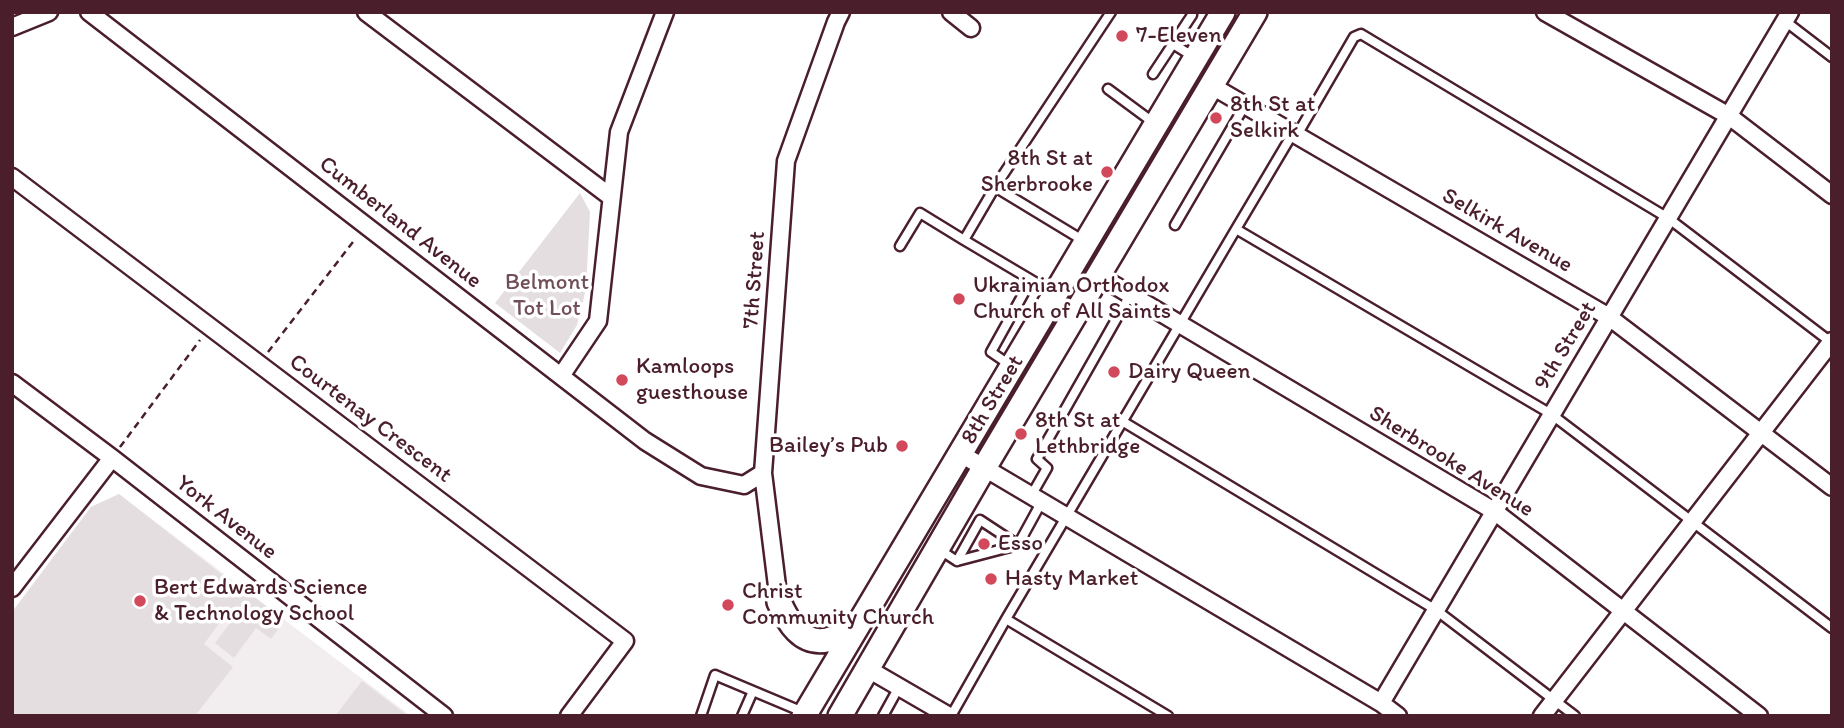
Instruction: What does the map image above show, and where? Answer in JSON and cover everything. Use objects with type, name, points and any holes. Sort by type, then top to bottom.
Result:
[{"type":"main road","name":"8th Street","points":[[805,715],[1223,12]]},
{"type":"main road","name":"8th Street","points":[[841,716],[868,669],[947,555],[984,468],[1255,12]]},
{"type":"main road","points":[[779,602],[787,621],[801,635],[812,640],[826,640],[853,631]]},
{"type":"street","points":[[12,27],[49,12]]},
{"type":"street","name":"Cumberland Avenue","points":[[89,12],[645,441],[701,475],[744,485],[764,473]]},
{"type":"street","points":[[366,12],[611,197]]},
{"type":"street","points":[[561,376],[598,321],[619,132],[665,12]]},
{"type":"street","name":"7th Street","points":[[779,602],[764,473],[786,161],[841,12]]},
{"type":"street","points":[[951,12],[971,28]]},
{"type":"street","points":[[1545,12],[1729,116],[1832,195]]},
{"type":"street","name":"9th Street","points":[[1381,703],[1788,15]]},
{"type":"street","name":"Selkirk Avenue","points":[[1212,86],[1609,317],[1832,487]]},
{"type":"street","name":"Courtenay Crescent","points":[[12,177],[625,642],[569,716]]},
{"type":"street","name":"Sherbrooke Avenue","points":[[1100,276],[1494,511],[1759,716]]},
{"type":"street","points":[[1542,716],[1831,342]]},
{"type":"street","name":"York Avenue","points":[[12,383],[444,716]]},
{"type":"street","points":[[961,454],[1381,703],[1398,716]]},
{"type":"street","points":[[12,588],[112,458]]},
{"type":"street","points":[[868,669],[950,716]]},
{"type":"lane","points":[[964,240],[995,187],[1111,12]]},
{"type":"lane","points":[[1153,75],[1192,12]]},
{"type":"lane","points":[[1788,15],[1832,57]]},
{"type":"lane","points":[[950,716],[1179,323],[1354,37],[1361,34],[1668,218],[1831,342]]},
{"type":"lane","points":[[1173,44],[1196,58]]},
{"type":"lane","points":[[1108,89],[1157,124]]},
{"type":"lane","points":[[1175,225],[1245,105]]},
{"type":"lane","points":[[995,187],[1086,242]]},
{"type":"lane","points":[[901,246],[919,213],[1056,294]]},
{"type":"lane","points":[[1236,229],[1551,414],[1832,628]]},
{"type":"lane","points":[[1013,367],[991,352],[1031,280]]},
{"type":"lane","points":[[1018,545],[1047,468],[1037,459],[1130,295]]},
{"type":"lane","points":[[1122,421],[1436,610],[1575,716]]},
{"type":"lane","points":[[947,555],[980,520],[1018,545]]},
{"type":"lane","points":[[947,555],[1018,545]]},
{"type":"lane","points":[[1006,619],[1168,716]]},
{"type":"lane","points":[[701,716],[715,675],[805,715]]},
{"type":"lane","points":[[883,716],[899,687]]},
{"type":"lane","points":[[742,716],[753,691]]},
{"type":"path","points":[[260,363],[366,226]]},
{"type":"path","points":[[112,458],[211,326]]},
{"type":"shaded area","name":"Bert Edwards Science & Technology School","points":[[119,494],[411,716],[12,716],[12,612],[91,507]]},
{"type":"green space","name":"Belmont Tot Lot","points":[[580,193],[590,212],[586,289],[577,325],[560,353],[495,303]]},
{"type":"green space","name":"Bert Edwards Science & Technology School","points":[[119,494],[243,591],[285,620],[271,639],[256,628],[234,658],[215,643],[236,615],[229,610],[204,644],[233,667],[195,716],[12,716],[12,612],[91,507]]},
{"type":"green space","points":[[362,681],[408,716],[335,716]]},
{"type":"place","name":"7-Eleven","points":[[1122,36]]},
{"type":"place","name":"8th St at Selkirk","points":[[1216,118]]},
{"type":"place","name":"8th St at Sherbrooke","points":[[1107,172]]},
{"type":"place","name":"Ukrainian Orthodox Church of All Saints","points":[[959,299]]},
{"type":"place","name":"Dairy Queen","points":[[1114,372]]},
{"type":"place","name":"Kamloops guesthouse","points":[[622,380]]},
{"type":"place","name":"8th St at Lethbridge","points":[[1021,434]]},
{"type":"place","name":"Bailey’s Pub","points":[[902,446]]},
{"type":"place","name":"Esso","points":[[984,544]]},
{"type":"place","name":"Hasty Market","points":[[991,579]]},
{"type":"place","name":"Bert Edwards Science & Technology School","points":[[140,601]]},
{"type":"place","name":"Christ Community Church","points":[[728,605]]}]
